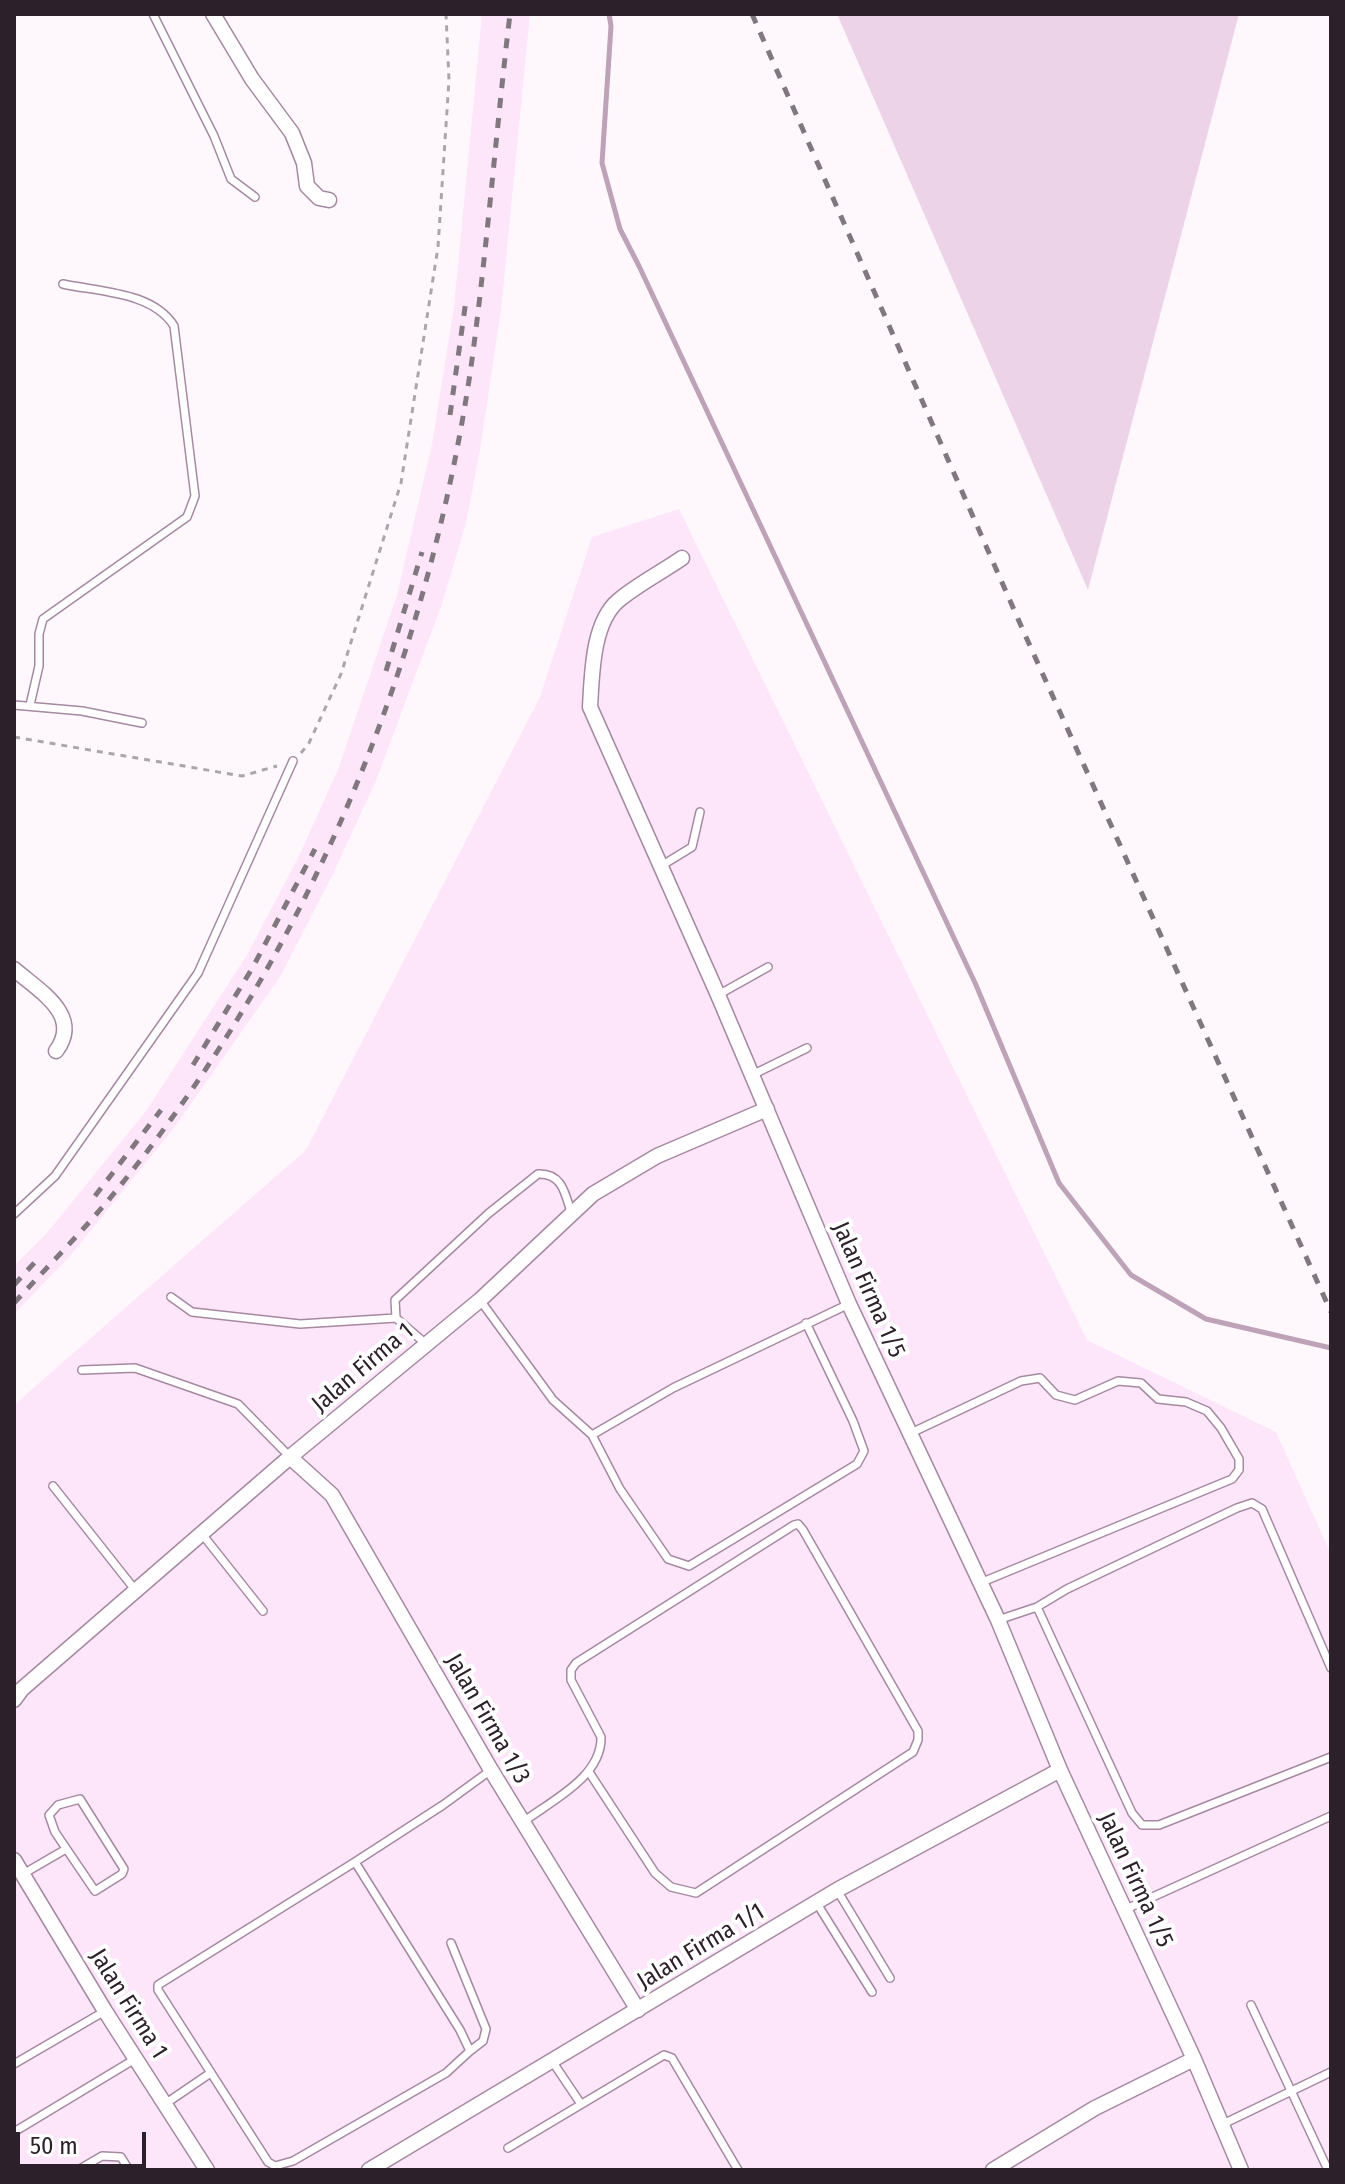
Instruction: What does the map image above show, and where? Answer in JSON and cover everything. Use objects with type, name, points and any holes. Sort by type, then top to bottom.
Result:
[{"type":"street","points":[[213,14],[252,79],[292,133],[304,163],[307,186],[319,198],[329,200]]},
{"type":"street","name":"Jalan Firma 1/5","points":[[682,558],[616,602],[600,632],[592,665],[590,707],[718,995],[849,1304],[998,1620],[1060,1770],[1194,2059],[1241,2170]]},
{"type":"street","points":[[14,969],[61,1014],[66,1031],[64,1041],[56,1051]]},
{"type":"street","name":"Jalan Firma 1","points":[[14,1700],[22,1689],[290,1457],[480,1300],[593,1194],[657,1156],[767,1109]]},
{"type":"street","name":"Jalan Firma 1/3","points":[[290,1457],[332,1495],[491,1770],[638,2010]]},
{"type":"street","name":"Jalan Firma 1/1","points":[[369,2170],[816,1902],[1060,1770]]},
{"type":"street","name":"Jalan Firma 1","points":[[14,1860],[105,2011],[207,2170]]},
{"type":"street","points":[[993,2170],[1095,2108],[1194,2059]]},
{"type":"lane","points":[[153,14],[209,124],[231,179],[255,197]]},
{"type":"lane","points":[[30,705],[39,666],[39,634],[43,619],[187,517],[195,496],[174,326],[156,306],[143,301],[63,284]]},
{"type":"lane","points":[[14,705],[111,715],[142,723]]},
{"type":"lane","points":[[14,1214],[55,1176],[198,973],[293,761]]},
{"type":"lane","points":[[661,866],[692,847],[700,812]]},
{"type":"lane","points":[[718,995],[768,967]]},
{"type":"lane","points":[[752,1075],[807,1048]]},
{"type":"lane","points":[[396,1318],[395,1300],[489,1213],[538,1174],[548,1174],[561,1182],[571,1212]]},
{"type":"lane","points":[[171,1297],[192,1312],[300,1324],[396,1318],[426,1344]]},
{"type":"lane","points":[[480,1300],[553,1400],[592,1435],[620,1489],[668,1559],[689,1566],[857,1464],[864,1451],[806,1323]]},
{"type":"lane","points":[[592,1435],[673,1388],[849,1304]]},
{"type":"lane","points":[[82,1370],[135,1368],[238,1404],[290,1457]]},
{"type":"lane","points":[[909,1433],[1021,1381],[1040,1378],[1056,1395],[1075,1400],[1118,1381],[1141,1383],[1158,1399],[1186,1402],[1207,1411],[1239,1459],[1239,1470],[1232,1479],[980,1583]]},
{"type":"lane","points":[[53,1486],[136,1591]]},
{"type":"lane","points":[[998,1620],[1037,1607],[1067,1589],[1252,1503],[1262,1509],[1331,1668]]},
{"type":"lane","points":[[523,1822],[589,1772],[602,1745],[601,1737],[571,1680],[571,1670],[576,1663],[798,1524],[918,1731],[913,1752],[696,1893],[671,1887],[655,1873],[589,1772]]},
{"type":"lane","points":[[202,1534],[263,1611]]},
{"type":"lane","points":[[1037,1607],[1132,1813],[1142,1825],[1159,1825],[1331,1757]]},
{"type":"lane","points":[[451,1943],[486,2029],[483,2041],[446,2073],[293,2161],[275,2166],[268,2162],[209,2074],[158,1990],[158,1985],[355,1862],[491,1770]]},
{"type":"lane","points":[[80,1799],[124,1869],[122,1874],[95,1891],[66,1849],[49,1815],[58,1805],[80,1799]]},
{"type":"lane","points":[[1124,1910],[1331,1816]]},
{"type":"lane","points":[[23,1874],[66,1849]]},
{"type":"lane","points":[[355,1862],[470,2051]]},
{"type":"lane","points":[[837,1890],[890,1978]]},
{"type":"lane","points":[[816,1902],[872,1992]]},
{"type":"lane","points":[[1251,2005],[1293,2089],[1328,2170]]},
{"type":"lane","points":[[14,2064],[105,2011]]},
{"type":"lane","points":[[508,2148],[664,2055],[672,2058],[738,2170]]},
{"type":"lane","points":[[14,2132],[135,2059]]},
{"type":"lane","points":[[552,2061],[581,2104]]},
{"type":"lane","points":[[1221,2125],[1331,2072]]},
{"type":"lane","points":[[165,2104],[209,2074]]},
{"type":"lane","points":[[78,2170],[102,2156],[111,2156],[121,2157],[129,2170]]},
{"type":"path","points":[[14,737],[242,776],[293,761],[309,743],[341,674],[401,483],[438,247],[449,80],[446,14]]},
{"type":"shaded area","points":[[482,14],[530,14],[501,310],[466,523],[442,604],[376,781],[280,977],[174,1128],[70,1256],[14,1314],[14,1266],[46,1234],[146,1111],[247,955],[300,854],[339,767],[397,595],[432,444],[454,307]]},
{"type":"shaded area","points":[[837,14],[1239,14],[1088,590]]},
{"type":"shaded area","points":[[679,509],[1087,1340],[1276,1432],[1331,1554],[1331,2170],[14,2170],[14,1405],[306,1150],[540,697],[592,537]]},
{"type":"waterway","points":[[609,14],[611,26],[602,163],[620,229],[976,985],[1059,1183],[1131,1275],[1206,1319],[1331,1348]]},
{"type":"railway","points":[[14,1303],[111,1197],[191,1091],[251,997],[304,899],[351,797],[391,693],[425,586],[451,477],[477,323],[510,14]]},
{"type":"railway","points":[[752,14],[1026,637],[1331,1312]]},
{"type":"railway","points":[[450,415],[466,300]]},
{"type":"railway","points":[[386,671],[422,552]]},
{"type":"railway","points":[[193,1065],[253,967],[315,849]]},
{"type":"railway","points":[[95,1196],[161,1110]]},
{"type":"railway","points":[[14,1285],[36,1261]]}]
